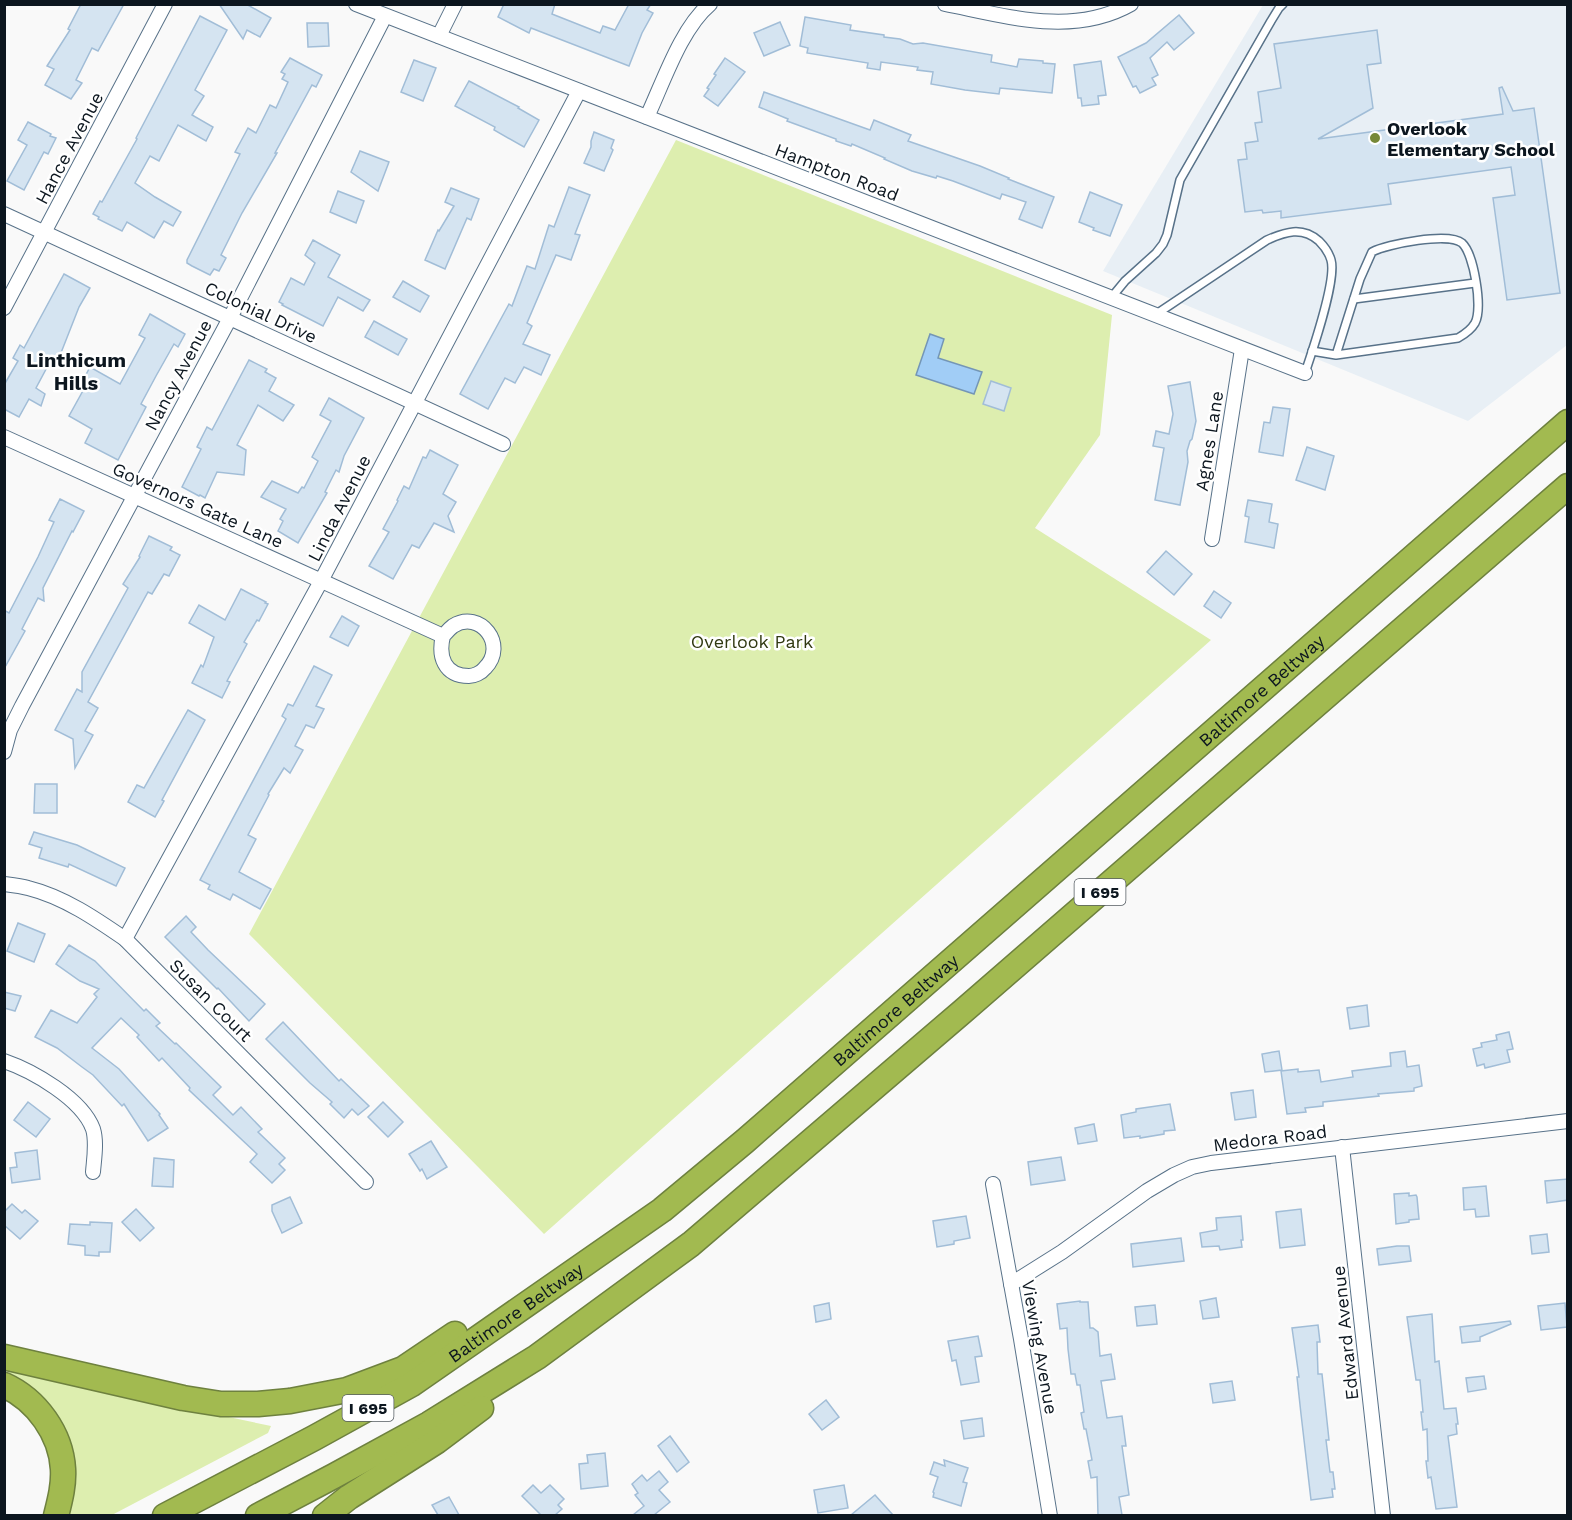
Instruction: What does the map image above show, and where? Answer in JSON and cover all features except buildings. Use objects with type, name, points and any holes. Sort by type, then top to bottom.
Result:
[{"type":"highway","name":"Baltimore Beltway","points":[[165,1515],[412,1384],[662,1210],[745,1141],[1568,422]]},
{"type":"highway","name":"I 695","points":[[258,1515],[429,1424],[537,1357],[691,1244],[1568,486]]},
{"type":"highway","points":[[4,1357],[183,1398],[222,1404],[290,1401],[347,1390],[403,1369],[535,1283],[560,1281]]},
{"type":"highway","points":[[325,1515],[437,1441],[540,1364],[628,1291]]},
{"type":"highway","points":[[4,1385],[31,1403],[48,1423],[59,1446],[63,1470],[62,1494],[56,1515]]},
{"type":"street","name":"Hance Avenue","points":[[4,308],[165,4]]},
{"type":"street","name":"Hampton Road","points":[[356,4],[1305,373]]},
{"type":"street","points":[[439,36],[455,4]]},
{"type":"street","points":[[647,117],[686,33],[710,4]]},
{"type":"street","points":[[945,4],[1035,21],[1064,22],[1090,20],[1116,13],[1131,4]]},
{"type":"street","name":"Nancy Avenue","points":[[4,752],[10,730],[22,706],[230,318],[385,16]]},
{"type":"street","name":"Linda Avenue","points":[[125,939],[321,581],[579,91]]},
{"type":"street","name":"Colonial Drive","points":[[4,214],[503,444]]},
{"type":"street","name":"Agnes Lane","points":[[1212,539],[1242,349]]},
{"type":"street","name":"Governors Gate Lane","points":[[4,437],[443,636]]},
{"type":"street","name":"Susan Court","points":[[4,884],[28,888],[57,898],[93,917],[125,939],[366,1182]]},
{"type":"street","points":[[4,1061],[21,1067],[47,1082],[84,1113],[93,1131],[95,1151],[93,1172]]},
{"type":"street","name":"Medora Road","points":[[1011,1284],[1062,1252],[1147,1191],[1192,1167],[1568,1121]]},
{"type":"street","name":"Edward Avenue","points":[[1342,1147],[1383,1515]]},
{"type":"street","name":"Viewing Avenue","points":[[993,1184],[1050,1515]]},
{"type":"lane","points":[[1111,298],[1125,281],[1156,253],[1167,236],[1179,180],[1275,14],[1283,4]]},
{"type":"lane","points":[[1155,315],[1267,240],[1285,233],[1298,232],[1312,236],[1324,246],[1332,261],[1332,275],[1305,373]]},
{"type":"lane","points":[[1312,351],[1336,355],[1458,338],[1468,332],[1476,322],[1479,308],[1472,260],[1461,242],[1452,239],[1432,239],[1389,245],[1372,252],[1366,263],[1336,355]]},
{"type":"lane","points":[[1354,298],[1475,283]]},
{"type":"shaded area","name":"Overlook Elementary School","points":[[1263,5],[1567,5],[1567,345],[1468,421],[1103,271]]},
{"type":"green space","name":"Overlook Park","points":[[676,140],[1112,315],[1100,435],[1035,528],[1211,640],[544,1234],[249,934]]},
{"type":"green space","points":[[5,1370],[271,1426],[268,1433],[112,1515],[67,1515],[38,1396]]},
{"type":"water","points":[[930,334],[944,339],[938,358],[982,372],[974,394],[916,375]]},
{"type":"place","name":"Overlook Elementary School","points":[[1375,138]]},
{"type":"district","name":"Linthicum Hills","points":[[76,372]]}]
